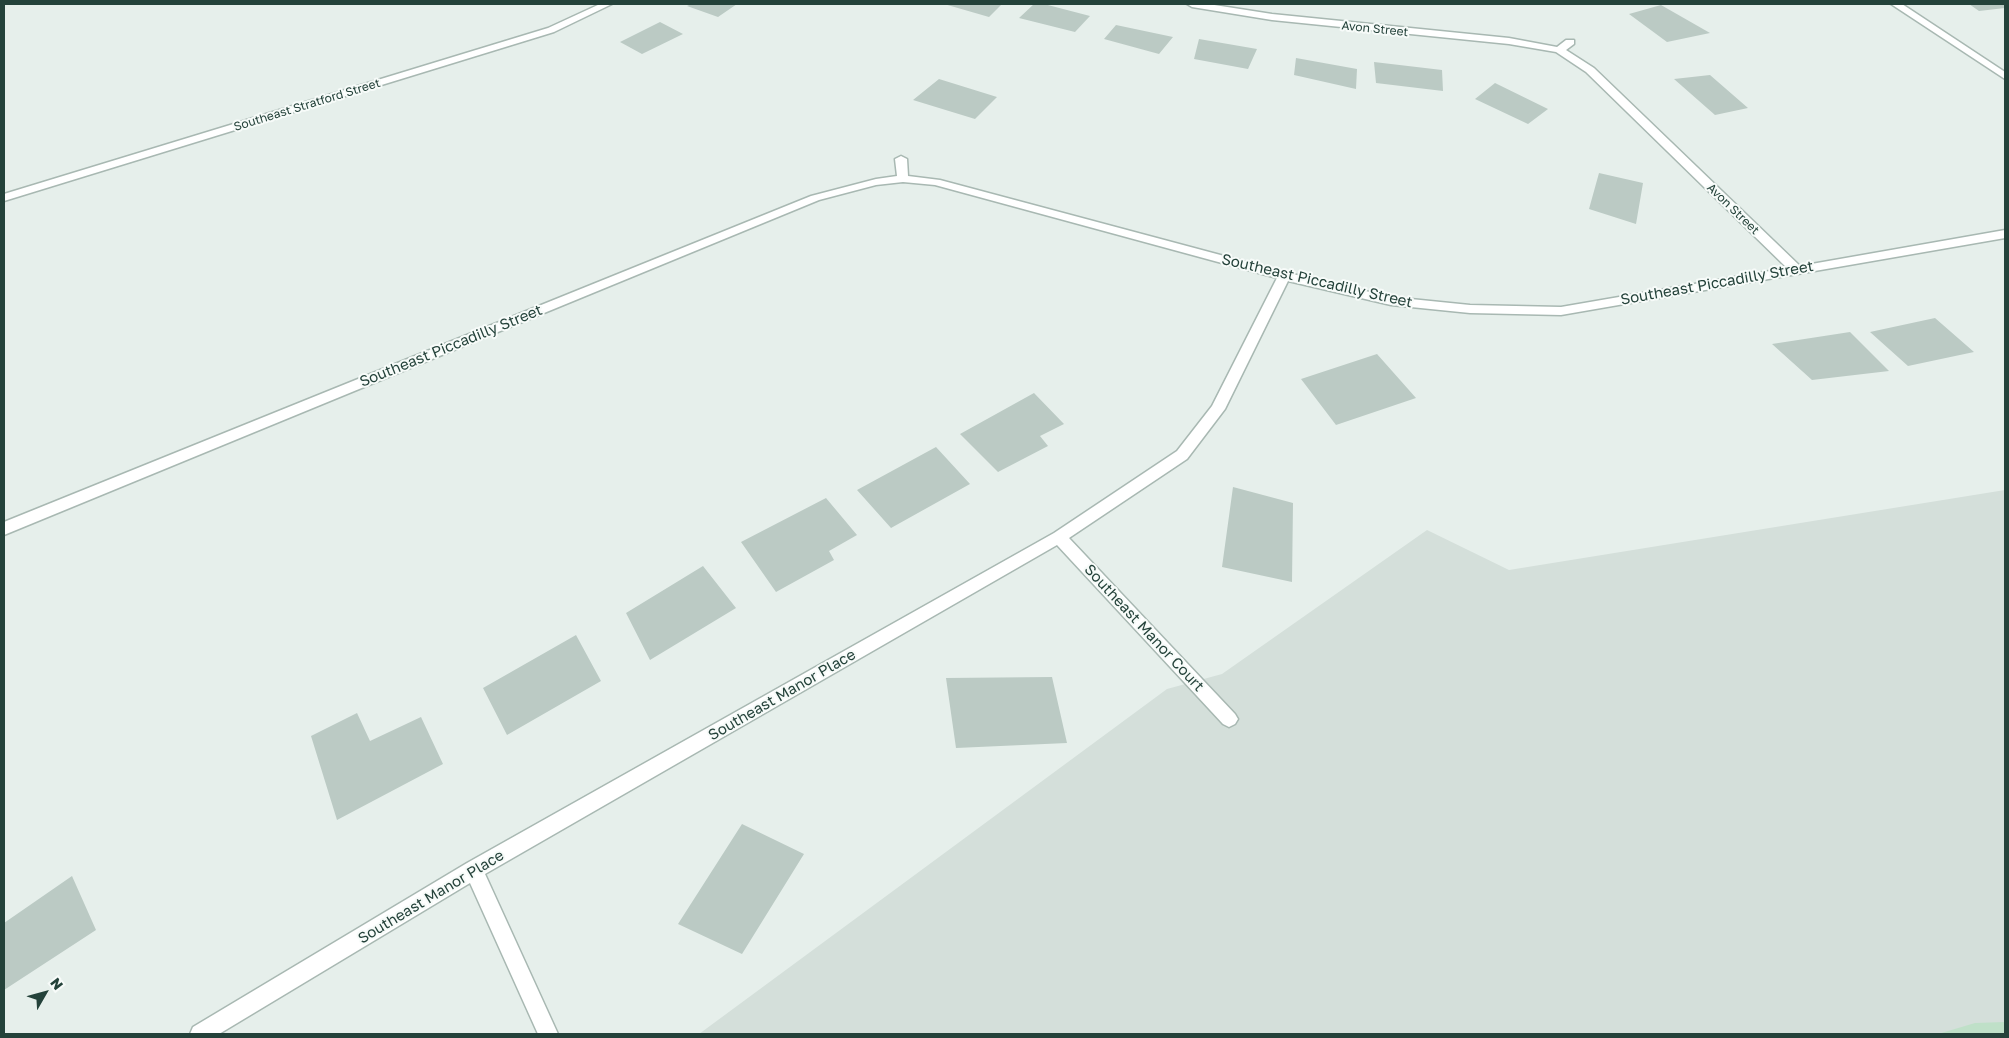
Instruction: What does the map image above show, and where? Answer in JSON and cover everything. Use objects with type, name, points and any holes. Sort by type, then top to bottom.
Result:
[{"type":"street","name":"Southeast Stratford Street","points":[[4,198],[551,30],[608,4]]},
{"type":"street","name":"Avon Street","points":[[1192,4],[1272,17],[1526,43],[1559,50],[1590,70],[1796,269]]},
{"type":"street","points":[[1896,4],[2005,76]]},
{"type":"street","points":[[1559,50],[1570,42]]},
{"type":"street","points":[[901,159],[903,179]]},
{"type":"street","name":"Southeast Piccadilly Street","points":[[4,529],[36,514],[815,198],[876,182],[903,179],[950,186],[1284,276],[1391,301],[1470,309],[1561,311],[2005,234]]},
{"type":"street","name":"Southeast Manor Place","points":[[200,1034],[474,870],[1060,537],[1182,455],[1218,409],[1284,276]]},
{"type":"street","name":"Southeast Manor Court","points":[[1060,537],[1229,719]]},
{"type":"street","points":[[474,870],[548,1034]]},
{"type":"shaded area","points":[[2005,490],[2005,1034],[699,1034],[1167,689],[1222,674],[1427,530],[1509,570]]},
{"type":"green space","points":[[2005,1022],[2005,1034],[1938,1034],[1975,1023]]},
{"type":"building","points":[[691,4],[737,4],[718,17],[687,6]]},
{"type":"building","points":[[944,4],[1002,4],[989,17]]},
{"type":"building","points":[[1034,4],[1044,4],[1090,16],[1075,32],[1019,18]]},
{"type":"building","points":[[1969,4],[2005,4],[2005,8],[1979,11]]},
{"type":"building","points":[[1661,5],[1710,33],[1667,42],[1629,14]]},
{"type":"building","points":[[660,22],[683,34],[642,54],[620,42]]},
{"type":"building","points":[[1116,25],[1173,37],[1159,54],[1104,39]]},
{"type":"building","points":[[1199,39],[1257,49],[1248,69],[1194,59]]},
{"type":"building","points":[[1296,58],[1357,69],[1356,89],[1294,75]]},
{"type":"building","points":[[1374,62],[1442,70],[1443,91],[1376,83]]},
{"type":"building","points":[[1710,75],[1748,108],[1715,115],[1674,79]]},
{"type":"building","points":[[939,79],[997,97],[975,119],[913,100]]},
{"type":"building","points":[[1495,83],[1548,109],[1528,124],[1475,99]]},
{"type":"building","points":[[1599,173],[1643,183],[1636,224],[1589,209]]},
{"type":"building","points":[[1935,318],[1974,352],[1908,366],[1870,332]]},
{"type":"building","points":[[1850,332],[1889,371],[1812,380],[1772,344]]},
{"type":"building","points":[[1377,354],[1416,398],[1336,425],[1301,379]]},
{"type":"building","points":[[1034,393],[1064,424],[1040,436],[1048,446],[998,472],[960,434]]},
{"type":"building","points":[[936,447],[970,484],[891,528],[857,490]]},
{"type":"building","points":[[1233,487],[1293,503],[1292,582],[1222,567]]},
{"type":"building","points":[[826,498],[857,535],[829,551],[834,560],[776,592],[741,542]]},
{"type":"building","points":[[703,566],[736,608],[650,660],[626,613]]},
{"type":"building","points":[[576,635],[601,681],[507,735],[483,688]]},
{"type":"building","points":[[1052,677],[1067,743],[956,748],[946,678]]},
{"type":"building","points":[[357,713],[370,741],[421,717],[443,764],[337,820],[311,736]]},
{"type":"building","points":[[742,824],[804,854],[742,954],[678,924]]},
{"type":"building","points":[[72,876],[96,930],[4,990],[4,923]]}]
